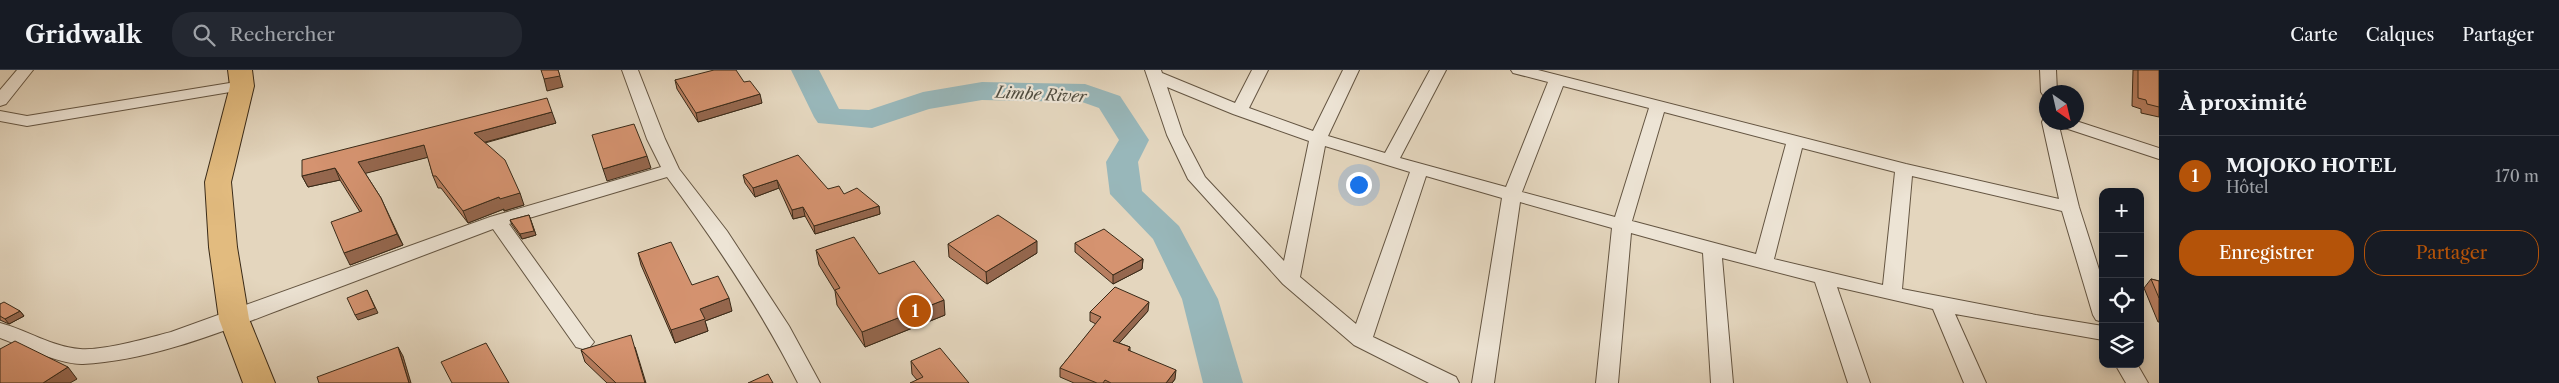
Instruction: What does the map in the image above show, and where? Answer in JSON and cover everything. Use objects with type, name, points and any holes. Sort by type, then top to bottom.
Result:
[{"type":"highway","points":[[241,78],[218,182],[223,247],[234,307],[234,319],[259,383]]},
{"type":"street","points":[[0,101],[25,70]]},
{"type":"street","points":[[630,70],[656,139],[671,170],[720,235],[782,331],[809,383]]},
{"type":"street","points":[[1239,111],[1260,70]]},
{"type":"street","points":[[1290,279],[1318,138],[1351,70]]},
{"type":"street","points":[[1390,160],[1438,70]]},
{"type":"street","points":[[1519,70],[1904,169],[2070,207]]},
{"type":"street","points":[[2048,70],[2049,85]]},
{"type":"street","points":[[1153,73],[1239,111],[1318,138],[1712,250],[1942,307],[2016,321],[2099,332]]},
{"type":"street","points":[[1153,73],[1175,135],[1197,180],[1290,279],[1361,340],[1448,383]]},
{"type":"street","points":[[0,116],[27,121],[241,78]]},
{"type":"street","points":[[1483,383],[1512,194],[1557,80]]},
{"type":"street","points":[[1607,383],[1622,224],[1658,106]]},
{"type":"street","points":[[2084,129],[2159,154]]},
{"type":"street","points":[[2052,130],[2070,207],[2099,302]]},
{"type":"street","points":[[1764,262],[1795,141]]},
{"type":"street","points":[[1361,340],[1420,168]]},
{"type":"street","points":[[1892,294],[1904,169]]},
{"type":"street","points":[[0,330],[44,348],[82,357],[92,357],[174,339],[234,319],[497,222],[671,170]]},
{"type":"street","points":[[497,222],[584,342]]},
{"type":"street","points":[[1712,250],[1722,383]]},
{"type":"street","points":[[1823,277],[1859,383]]},
{"type":"street","points":[[1942,307],[1975,383]]},
{"type":"street","points":[[2128,368],[2137,383]]},
{"type":"building","points":[[541,70],[558,70],[560,76],[544,79]]},
{"type":"building","points":[[714,70],[736,70],[744,82],[750,81],[760,94],[696,113],[675,80]]},
{"type":"building","points":[[2138,70],[2159,70],[2159,107],[2147,104],[2146,100],[2138,98]]},
{"type":"building","points":[[547,98],[552,112],[474,133],[505,160],[520,193],[500,199],[499,197],[463,211],[436,176],[433,176],[424,145],[358,162],[381,198],[397,234],[344,253],[331,222],[362,211],[335,168],[302,176],[302,160]]},
{"type":"building","points":[[634,124],[647,156],[603,169],[592,135]]},
{"type":"building","points":[[798,155],[828,189],[839,186],[844,194],[857,188],[879,206],[814,226],[803,207],[792,210],[777,180],[753,188],[743,175]]},
{"type":"building","points":[[529,215],[534,231],[520,234],[510,220]]},
{"type":"building","points":[[998,215],[1037,241],[986,272],[948,244]]},
{"type":"building","points":[[1104,229],[1143,259],[1113,275],[1075,243]]},
{"type":"building","points":[[854,237],[879,274],[914,261],[944,300],[862,332],[835,290],[840,288],[816,250]]},
{"type":"building","points":[[671,242],[692,285],[718,276],[729,298],[700,309],[705,319],[671,330],[638,253]]},
{"type":"building","points":[[2151,279],[2159,281],[2159,298]]},
{"type":"building","points":[[1115,287],[1149,302],[1113,341],[1130,347],[1128,350],[1176,370],[1166,383],[1111,383],[1105,380],[1103,383],[1097,383],[1060,368],[1101,317],[1090,312]]},
{"type":"building","points":[[367,290],[375,308],[355,315],[347,298]]},
{"type":"building","points":[[4,302],[20,311],[5,319],[0,316],[0,304]]},
{"type":"building","points":[[631,335],[645,383],[616,383],[581,350]]},
{"type":"building","points":[[15,341],[68,367],[43,383],[0,383],[0,349]]},
{"type":"building","points":[[486,343],[509,383],[452,383],[441,362]]},
{"type":"building","points":[[398,347],[409,383],[319,383],[317,377]]},
{"type":"building","points":[[940,348],[969,383],[910,383],[923,377],[911,361]]},
{"type":"building","points":[[768,374],[773,383],[748,383]]},
{"type":"waterway","name":"Limbe River","points":[[805,70],[829,117],[872,119],[923,101],[982,91],[1085,93],[1110,102],[1134,140],[1122,162],[1126,194],[1167,234],[1200,299],[1223,383]]},
{"type":"place","name":"MOJOKO HOTEL","points":[[915,311]]}]
